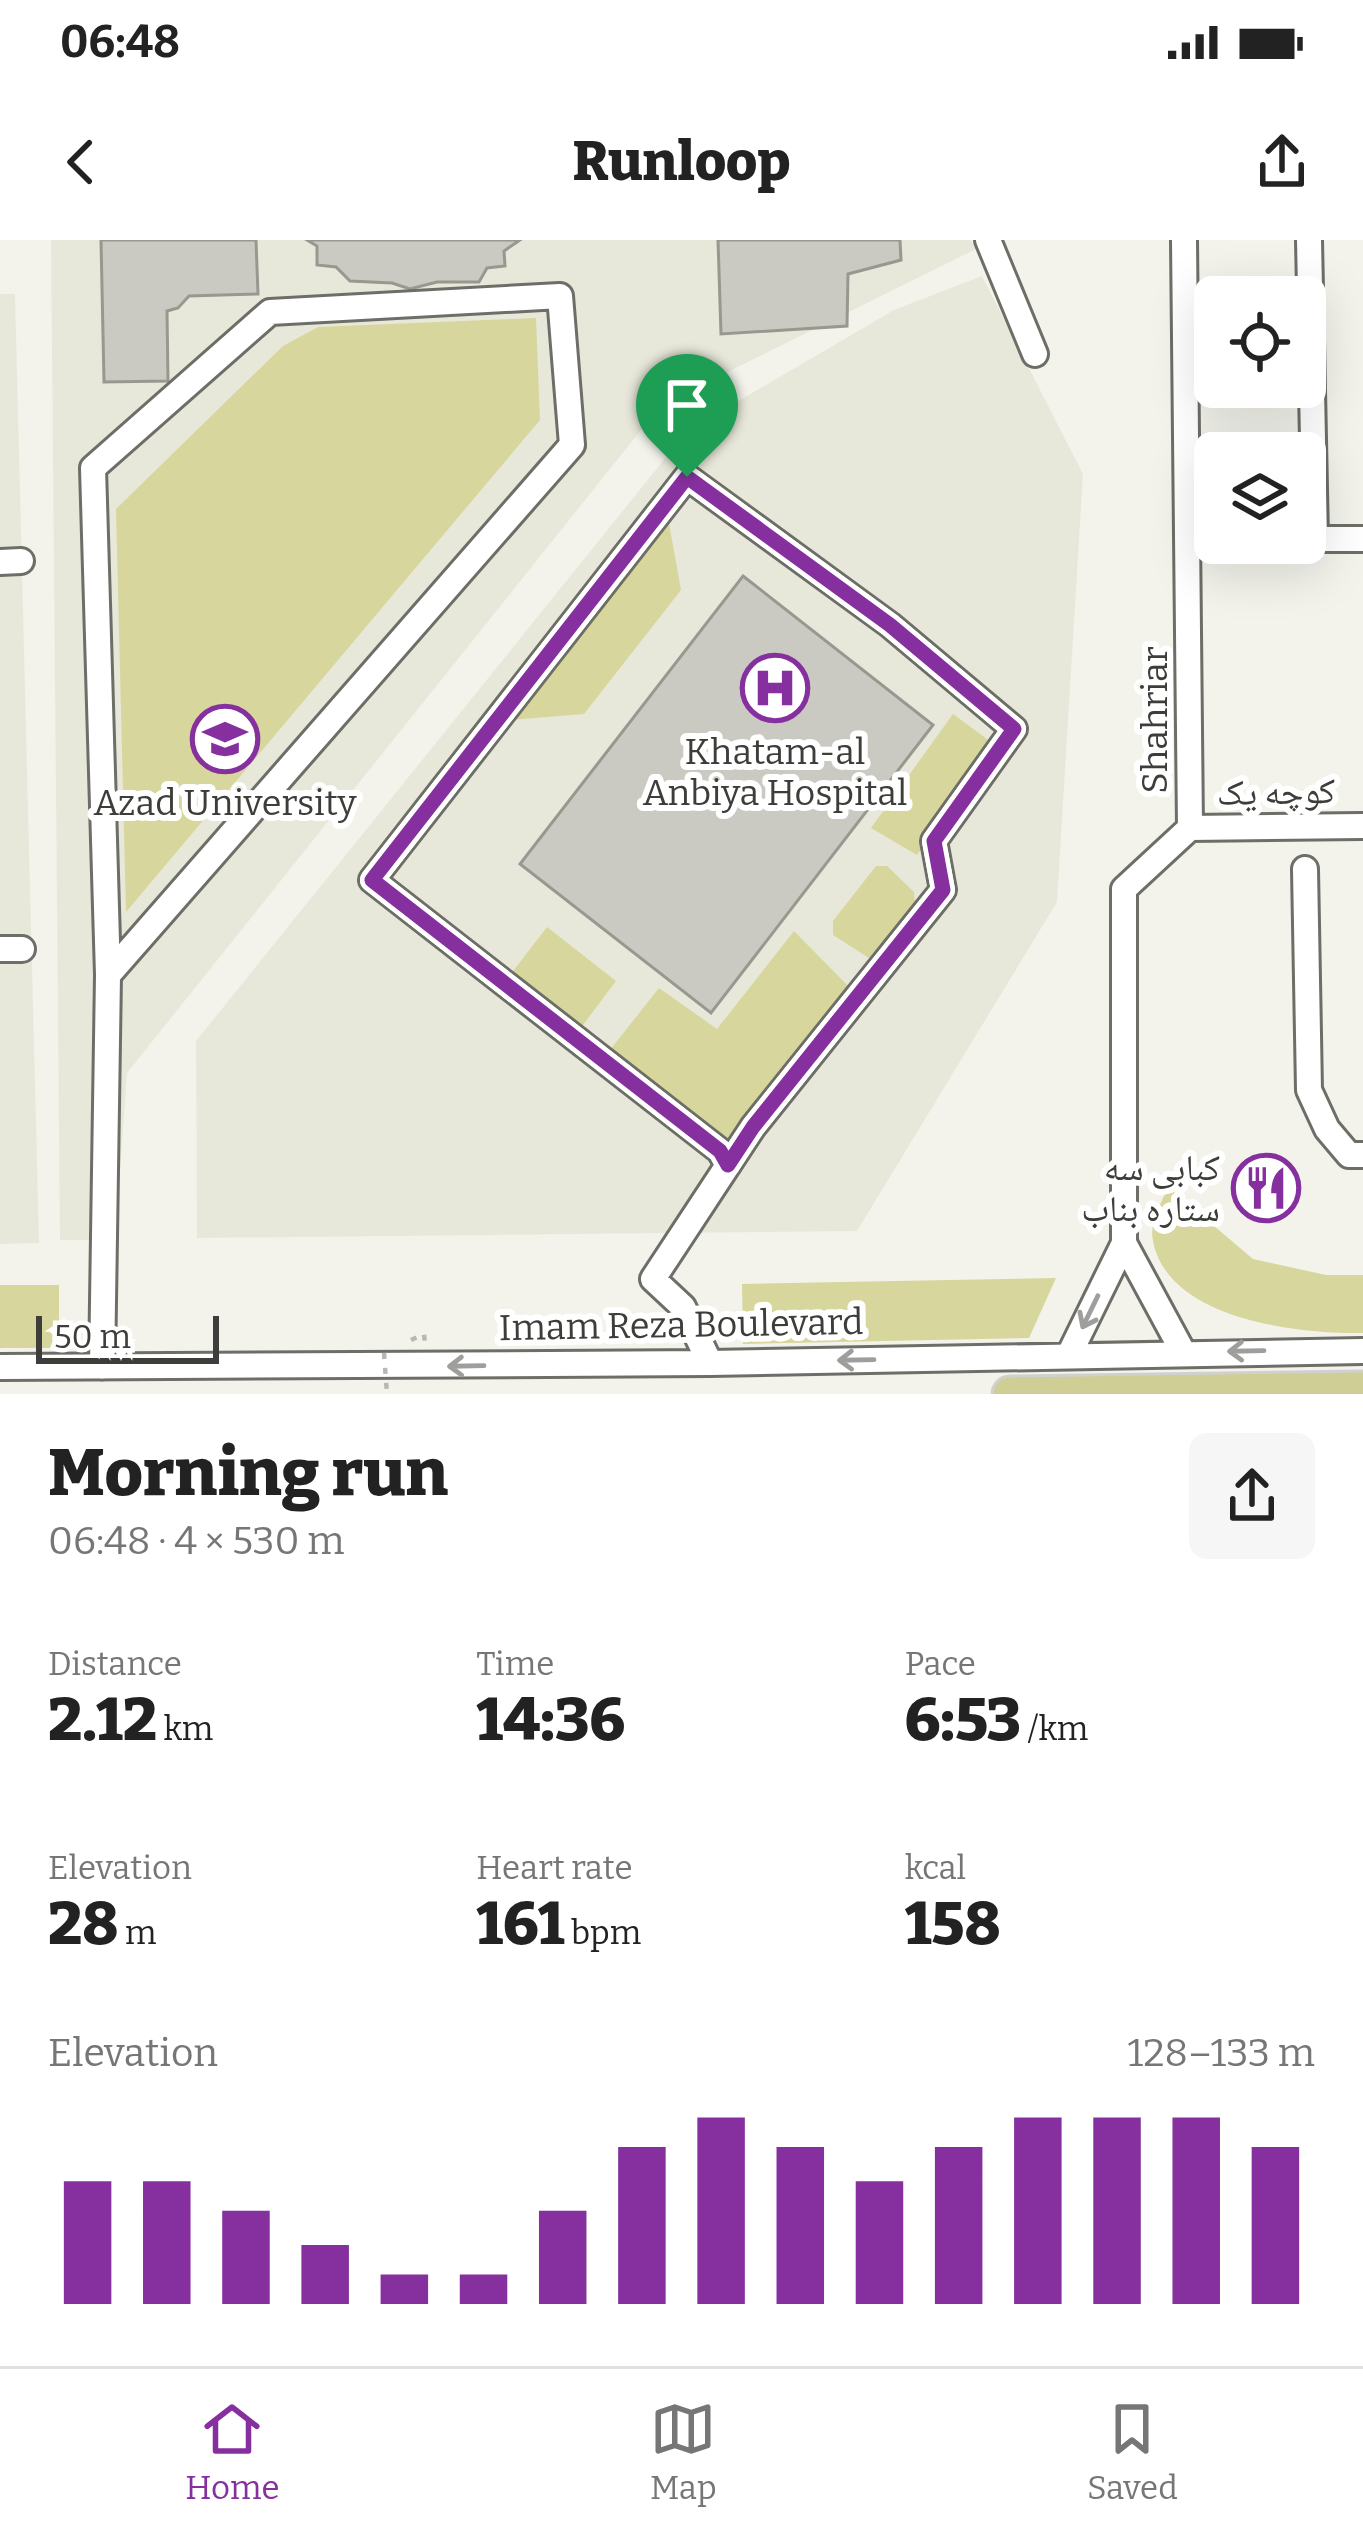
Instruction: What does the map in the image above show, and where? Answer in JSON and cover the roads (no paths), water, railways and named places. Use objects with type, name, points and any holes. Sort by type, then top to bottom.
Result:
[{"type":"main road","points":[[1010,1394],[1363,1389]]},
{"type":"street","points":[[988,240],[1035,354]]},
{"type":"street","name":"Shahriar","points":[[1184,240],[1196,432]]},
{"type":"street","points":[[1310,240],[1310,432]]},
{"type":"street","points":[[101,1366],[108,975],[93,468],[270,312],[560,296],[572,446],[108,975]]},
{"type":"street","points":[[710,1363],[683,1307],[652,1279],[728,1165],[753,1127],[943,890],[934,841],[1014,729],[890,625],[687,477],[372,880],[720,1151],[728,1165]]},
{"type":"street","points":[[1326,539],[1363,538]]},
{"type":"street","name":"Shahriar","points":[[1069,1355],[1124,1243],[1124,889],[1190,828],[1202,564]]},
{"type":"street","name":"کوچه یک","points":[[1190,828],[1363,826]]},
{"type":"street","points":[[1305,868],[1309,1090],[1327,1130],[1349,1155],[1363,1156]]},
{"type":"street","name":"Shahriar","points":[[1124,1243],[1183,1352]]},
{"type":"street","name":"Imam Reza Boulevard","points":[[0,1367],[710,1363],[1363,1351]]},
{"type":"place","name":"Khatam-al Anbiya Hospital","points":[[775,688]]},
{"type":"place","name":"Azad University","points":[[225,739]]},
{"type":"place","name":"کبابی سه ستاره بناب","points":[[1266,1188]]}]
